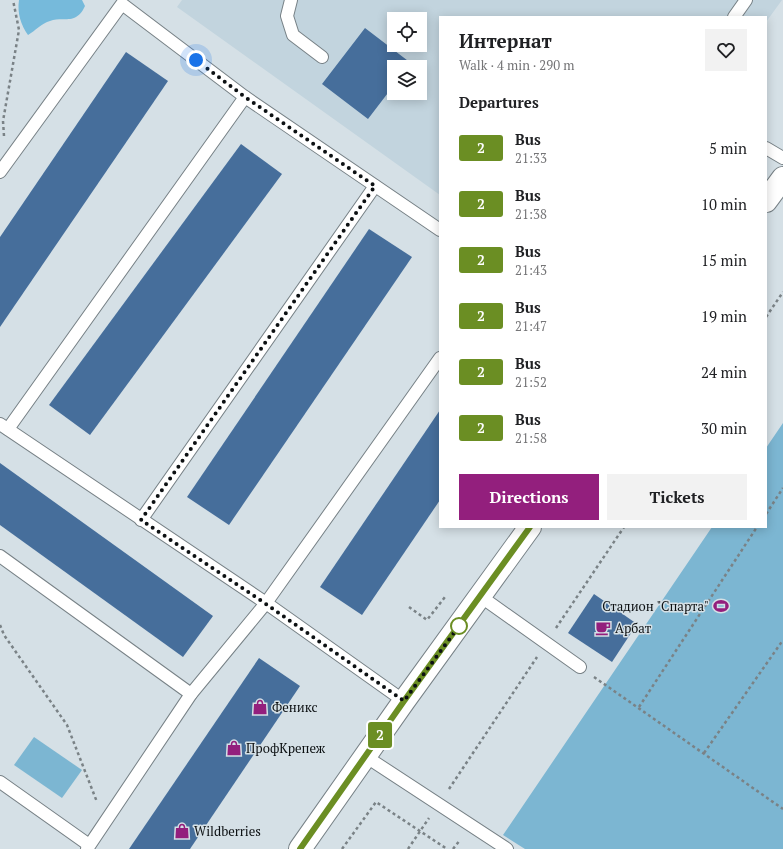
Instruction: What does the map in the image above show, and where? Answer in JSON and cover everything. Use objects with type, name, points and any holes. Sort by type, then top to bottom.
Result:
[{"type":"main road","points":[[767,201],[783,178]]},
{"type":"main road","points":[[300,849],[404,701],[529,528]]},
{"type":"lane","points":[[291,0],[287,16],[293,35],[322,58]]},
{"type":"lane","points":[[735,16],[746,0]]},
{"type":"lane","points":[[2,169],[123,2],[245,97],[439,229]]},
{"type":"lane","points":[[245,97],[4,427],[266,604],[404,701]]},
{"type":"lane","points":[[767,149],[783,158]]},
{"type":"lane","points":[[141,520],[375,186]]},
{"type":"lane","points":[[0,782],[88,847],[191,694],[266,604],[439,359]]},
{"type":"lane","points":[[0,556],[191,694]]},
{"type":"lane","points":[[480,596],[546,642],[580,668]]},
{"type":"lane","points":[[365,756],[507,849]]},
{"type":"path","points":[[2,169],[3,121],[19,30],[13,0]]},
{"type":"path","points":[[767,316],[783,292]]},
{"type":"path","points":[[767,512],[783,488]]},
{"type":"path","points":[[408,849],[623,528]]},
{"type":"path","points":[[639,707],[757,528]]},
{"type":"path","points":[[409,607],[428,620],[445,597]]},
{"type":"path","points":[[0,625],[4,635],[67,725],[90,785],[106,820]]},
{"type":"path","points":[[704,753],[783,640]]},
{"type":"path","points":[[580,668],[639,707],[783,809]]},
{"type":"path","points":[[342,849],[376,802],[419,832],[447,849]]},
{"type":"shaded area","points":[[19,0],[82,0],[85,6],[77,16],[69,19],[47,22],[28,35],[20,19]]},
{"type":"shaded area","points":[[182,0],[782,0],[767,21],[767,16],[439,16],[439,194],[177,7]]},
{"type":"shaded area","name":"Стадион \"Спарта\"","points":[[783,423],[783,849],[525,849],[503,835],[711,528],[767,528],[767,447]]},
{"type":"shaded area","points":[[34,737],[82,770],[62,798],[14,765]]},
{"type":"building","points":[[365,28],[387,45],[387,52],[396,52],[407,60],[387,60],[387,94],[368,119],[322,84]]},
{"type":"building","points":[[126,52],[168,81],[0,327],[0,237]]},
{"type":"building","points":[[241,144],[282,174],[90,435],[49,405]]},
{"type":"building","points":[[369,229],[412,257],[229,525],[187,497]]},
{"type":"building","points":[[439,411],[439,501],[362,615],[320,587]]},
{"type":"building","points":[[0,463],[213,616],[183,657],[0,525]]},
{"type":"building","name":"Арбат","points":[[594,594],[637,624],[612,662],[568,633]]},
{"type":"building","points":[[259,658],[300,686],[190,849],[129,849]]},
{"type":"bus line","name":"2","points":[[300,849],[404,701],[529,528]]},
{"type":"place","name":"Стадион \"Спарта\"","points":[[721,606]]},
{"type":"place","name":"Арбат","points":[[603,628]]},
{"type":"place","name":"Феникс","points":[[260,707]]},
{"type":"place","name":"ПрофКрепеж","points":[[234,748]]},
{"type":"place","name":"Wildberries","points":[[182,831]]},
{"type":"route","points":[[196,60],[245,97],[375,186],[141,520],[266,604],[362,673],[404,701],[459,626]]}]
